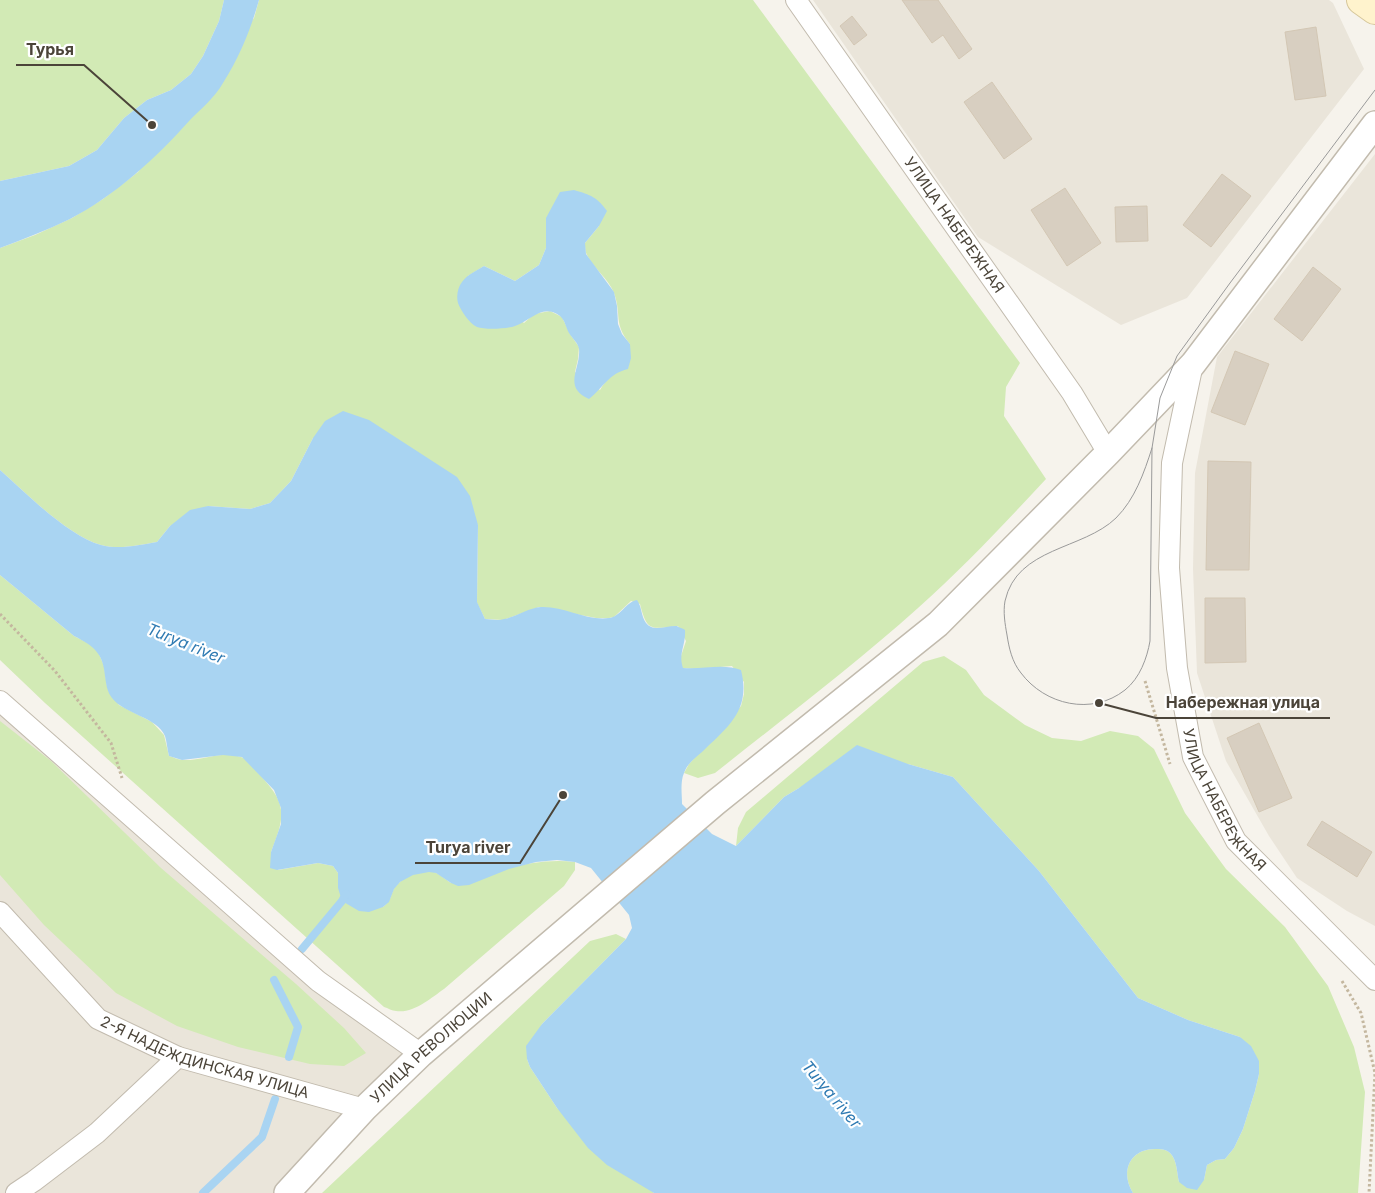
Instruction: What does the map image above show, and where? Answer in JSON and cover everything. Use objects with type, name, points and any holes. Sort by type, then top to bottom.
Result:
[{"type":"main road","points":[[1361,0],[1375,10]]},
{"type":"street","name":"УЛИЦА НАБЕРЕЖНАЯ","points":[[796,0],[1072,393],[1108,453]]},
{"type":"street","name":"УЛИЦА РЕВОЛЮЦИИ","points":[[287,1193],[364,1109],[422,1054],[715,804],[938,624],[1194,364],[1375,124]]},
{"type":"street","name":"УЛИЦА НАБЕРЕЖНАЯ","points":[[1194,364],[1172,463],[1169,568],[1177,668],[1192,757],[1236,841],[1375,980]]},
{"type":"street","points":[[0,701],[120,805],[318,982],[422,1054]]},
{"type":"street","name":"2-Я НАДЕЖДИНСКАЯ УЛИЦА","points":[[0,912],[98,1019],[178,1057],[364,1109]]},
{"type":"street","points":[[16,1193],[34,1182],[97,1134],[178,1057]]},
{"type":"path","points":[[0,614],[55,671],[111,743],[125,787],[120,805]]},
{"type":"path","points":[[1144,681],[1172,768]]},
{"type":"path","points":[[1342,981],[1361,1012],[1375,1073],[1369,1193]]},
{"type":"shaded area","points":[[813,0],[1329,0],[1333,3],[1364,69],[1187,298],[1121,325],[978,237]]},
{"type":"shaded area","points":[[1375,154],[1375,926],[1347,911],[1297,878],[1269,836],[1226,761],[1197,673],[1193,569],[1195,473],[1217,357]]},
{"type":"shaded area","points":[[0,701],[120,805],[421,1054],[287,1193],[0,1193]]},
{"type":"green space","points":[[0,0],[224,0],[219,21],[203,56],[191,74],[171,90],[147,100],[124,118],[97,150],[69,166],[0,181]]},
{"type":"green space","points":[[259,0],[753,0],[1020,363],[1006,387],[1004,416],[1046,479],[935,593],[893,630],[715,773],[698,778],[684,773],[689,764],[741,706],[744,682],[732,666],[696,669],[682,668],[680,659],[686,641],[678,626],[652,627],[645,620],[640,604],[631,601],[614,617],[609,618],[596,618],[539,607],[503,620],[485,619],[477,603],[478,525],[313,438],[291,481],[270,503],[250,509],[208,506],[170,526],[157,542],[136,546],[115,547],[101,545],[75,533],[48,513],[0,470],[0,248],[72,218],[103,199],[138,172],[254,18]],"holes":[[[546,218],[599,226],[585,243],[586,252],[614,293],[621,330],[630,344],[628,368],[611,376],[600,390],[575,372],[579,347],[562,317],[550,311],[534,314],[524,323],[468,276],[484,266],[515,281],[539,265],[546,248]]]},
{"type":"green space","points":[[0,575],[74,636],[97,649],[104,666],[107,686],[119,705],[152,722],[164,735],[169,756],[190,760],[219,755],[234,755],[244,758],[251,765],[269,785],[279,803],[281,820],[271,852],[278,870],[318,863],[333,866],[338,873],[338,888],[383,907],[388,902],[398,883],[413,875],[429,871],[436,873],[451,883],[512,867],[543,862],[575,862],[575,870],[564,886],[433,997],[409,1010],[394,1011],[384,1007],[45,703],[0,660]]},
{"type":"green space","points":[[944,656],[966,670],[984,695],[1025,725],[1052,738],[1081,741],[1110,731],[1138,736],[1154,749],[1185,813],[1226,869],[1285,927],[1328,986],[1354,1047],[1365,1092],[1358,1193],[1133,1193],[1127,1178],[1127,1170],[1133,1158],[1146,1150],[1161,1149],[1170,1153],[1175,1163],[1179,1182],[1204,1180],[1207,1165],[1216,1160],[1225,1159],[1234,1148],[1243,1129],[1259,1074],[1240,1037],[1188,1020],[1138,998],[1039,871],[953,777],[908,764],[799,788],[784,797],[736,846],[738,828],[746,812],[923,662]]},
{"type":"green space","points":[[0,721],[51,761],[161,868],[296,984],[344,1028],[366,1053],[344,1066],[310,1064],[238,1047],[177,1026],[116,993],[44,925],[0,875]]},
{"type":"green space","points":[[616,934],[626,939],[542,1024],[527,1059],[530,1067],[557,1108],[654,1193],[322,1193],[590,941]]},
{"type":"water","points":[[224,0],[259,0],[239,53],[220,88],[212,98],[149,162],[103,199],[70,219],[0,248],[0,181],[69,166],[97,150],[124,118],[147,100],[171,90],[191,74],[203,56],[219,21]]},
{"type":"water","points":[[574,190],[593,197],[607,211],[599,226],[585,243],[586,254],[614,292],[618,324],[622,334],[630,344],[631,358],[628,369],[616,374],[589,399],[576,389],[574,383],[579,349],[560,316],[548,311],[537,314],[521,324],[511,327],[481,328],[471,323],[459,306],[457,297],[459,286],[464,279],[484,266],[515,281],[539,265],[546,248],[546,218],[560,192]]},
{"type":"water","points":[[343,411],[369,420],[457,477],[470,496],[478,525],[477,602],[485,619],[502,620],[541,607],[550,607],[592,617],[609,618],[637,600],[644,620],[649,626],[657,628],[677,626],[685,630],[681,658],[683,668],[727,667],[741,670],[743,696],[740,707],[721,734],[689,764],[682,780],[682,804],[712,834],[736,846],[784,797],[857,745],[908,764],[953,777],[1039,871],[1138,998],[1188,1020],[1240,1037],[1251,1046],[1259,1061],[1259,1074],[1243,1129],[1234,1148],[1225,1159],[1216,1160],[1207,1165],[1204,1180],[1197,1190],[1187,1188],[1179,1182],[1175,1163],[1168,1152],[1159,1149],[1146,1150],[1133,1158],[1127,1170],[1127,1178],[1133,1193],[654,1193],[607,1165],[588,1148],[557,1108],[530,1067],[526,1046],[542,1024],[626,939],[632,928],[629,915],[591,868],[575,862],[557,860],[536,862],[509,869],[469,885],[458,886],[436,873],[429,872],[413,875],[400,882],[394,889],[389,902],[383,907],[369,912],[359,911],[342,901],[338,888],[338,873],[333,866],[318,863],[277,870],[270,868],[271,852],[281,824],[281,808],[274,790],[242,757],[223,755],[182,760],[169,756],[165,736],[161,730],[155,724],[124,708],[110,696],[102,661],[96,651],[87,643],[74,636],[0,575],[0,470],[48,513],[88,540],[101,545],[115,547],[157,542],[170,526],[190,510],[208,506],[250,509],[270,503],[291,481],[313,438],[325,421]]},
{"type":"building","points":[[902,0],[938,0],[972,49],[959,59],[943,35],[932,43]]},
{"type":"building","points":[[852,16],[867,35],[854,45],[840,26]]},
{"type":"building","points":[[1316,27],[1326,96],[1295,100],[1285,32]]},
{"type":"building","points":[[992,82],[1032,139],[1004,159],[964,102]]},
{"type":"building","points":[[1222,174],[1251,196],[1211,247],[1183,225]]},
{"type":"building","points":[[1065,188],[1101,243],[1067,266],[1031,210]]},
{"type":"building","points":[[1147,206],[1148,241],[1116,242],[1115,207]]},
{"type":"building","points":[[1313,267],[1341,289],[1302,341],[1274,319]]},
{"type":"building","points":[[1235,351],[1269,364],[1245,425],[1211,412]]},
{"type":"building","points":[[1208,461],[1251,462],[1249,570],[1206,570]]},
{"type":"building","points":[[1205,598],[1245,598],[1246,662],[1205,663]]},
{"type":"building","points":[[1259,723],[1292,798],[1259,812],[1227,738]]},
{"type":"building","points":[[1322,821],[1372,852],[1357,877],[1307,845]]},
{"type":"waterway","points":[[302,949],[346,894]]},
{"type":"waterway","points":[[274,980],[298,1027],[289,1057]]},
{"type":"waterway","points":[[203,1193],[262,1137],[275,1099]]},
{"type":"tram line","points":[[1152,448],[1134,494],[1123,511],[1102,529],[1037,559],[1023,570],[1012,583],[1005,601],[1006,627],[1010,650],[1015,664],[1031,684],[1043,693],[1056,699],[1070,703],[1098,703],[1112,698],[1125,690],[1139,674],[1145,661],[1150,641],[1152,448],[1160,398],[1177,356],[1375,90]]},
{"type":"place","name":"Турья","points":[[152,125]]},
{"type":"place","name":"Набережная улица","points":[[1099,703]]},
{"type":"place","name":"Turya river","points":[[563,795]]}]
